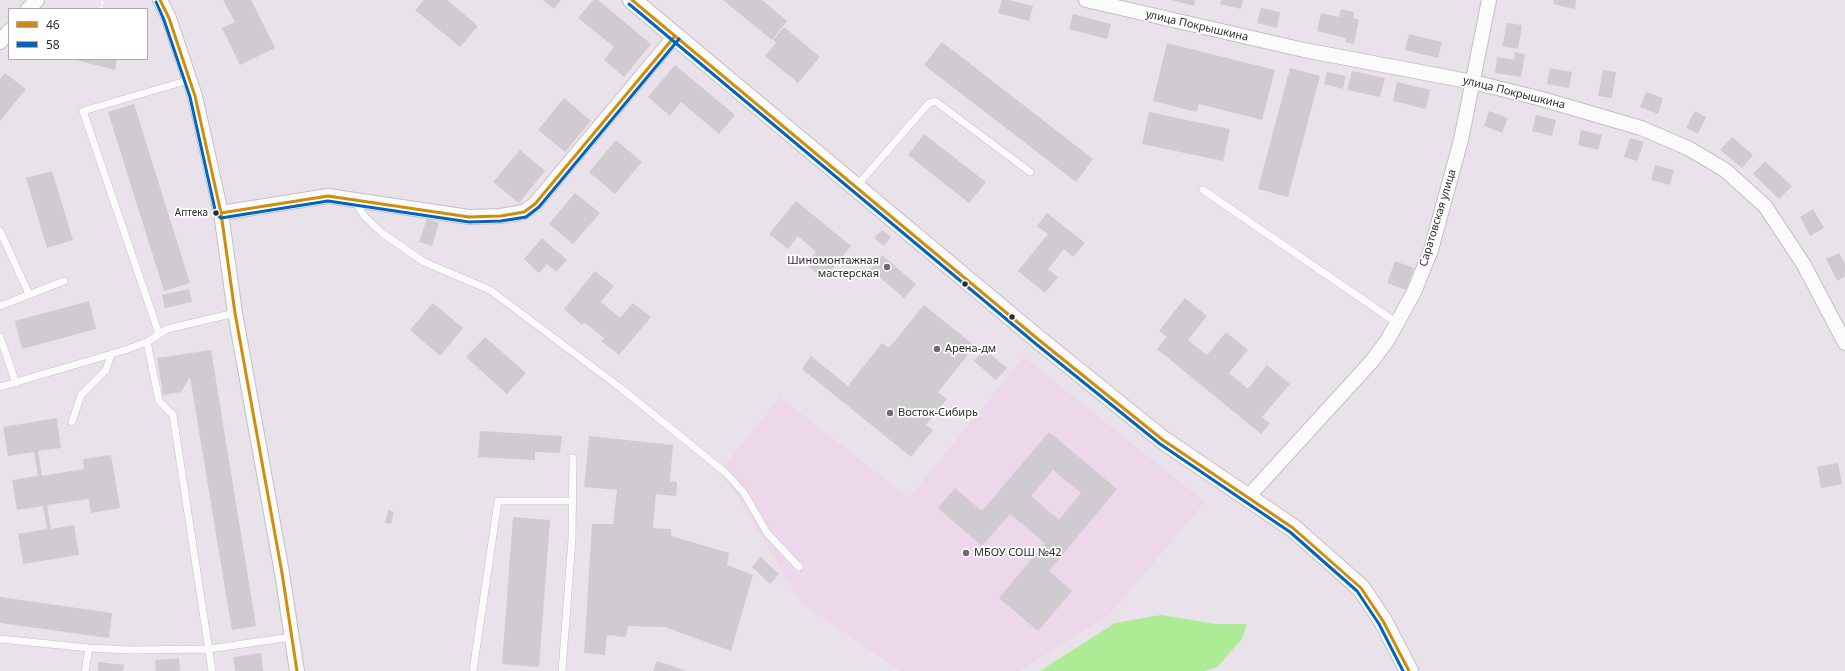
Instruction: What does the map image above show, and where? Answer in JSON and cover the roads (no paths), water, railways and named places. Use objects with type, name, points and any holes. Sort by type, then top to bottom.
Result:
[{"type":"street","points":[[29,8],[37,0]]},
{"type":"street","points":[[160,0],[169,18],[195,96],[221,213],[235,313],[282,573],[297,671]]},
{"type":"street","points":[[632,0],[1039,340],[1162,440],[1293,528],[1361,588],[1382,621],[1409,671]]},
{"type":"street","name":"улица Покрышкина","points":[[1086,0],[1304,50],[1473,82],[1542,99],[1642,128],[1688,148],[1725,170],[1765,206],[1804,265],[1845,343]]},
{"type":"street","name":"Саратовская улица","points":[[1247,498],[1372,361],[1387,341],[1414,292],[1431,250],[1461,140],[1489,0]]},
{"type":"street","points":[[0,42],[8,32]]},
{"type":"street","points":[[221,213],[328,196],[469,217],[501,216],[524,212],[535,204],[675,36]]},
{"type":"lane","points":[[159,334],[83,111],[189,80]]},
{"type":"lane","points":[[856,187],[928,104],[935,101],[1030,172]]},
{"type":"lane","points":[[1203,190],[1397,323]]},
{"type":"lane","points":[[355,200],[364,216],[382,233],[424,262],[490,290],[622,389],[726,473],[744,493],[767,534],[799,567]]},
{"type":"lane","points":[[0,231],[29,294]]},
{"type":"lane","points":[[0,306],[64,281]]},
{"type":"lane","points":[[0,387],[147,342],[167,330],[235,313]]},
{"type":"lane","points":[[0,337],[16,383]]},
{"type":"lane","points":[[147,342],[159,401],[173,415],[212,671]]},
{"type":"lane","points":[[72,422],[81,395],[106,370],[111,354]]},
{"type":"lane","points":[[562,671],[572,539],[573,458]]},
{"type":"lane","points":[[473,671],[498,501],[573,501]]},
{"type":"lane","points":[[0,639],[89,648],[130,650],[209,650],[291,637]]},
{"type":"lane","points":[[85,671],[89,648]]},
{"type":"place","name":"Аптека","points":[[216,213]]},
{"type":"place","name":"Шиномонтажная мастерская","points":[[887,267]]},
{"type":"place","name":"Арена-дм","points":[[937,349]]},
{"type":"place","name":"Восток-Сибирь","points":[[890,413]]},
{"type":"place","name":"МБОУ СОШ №42","points":[[966,553]]}]
